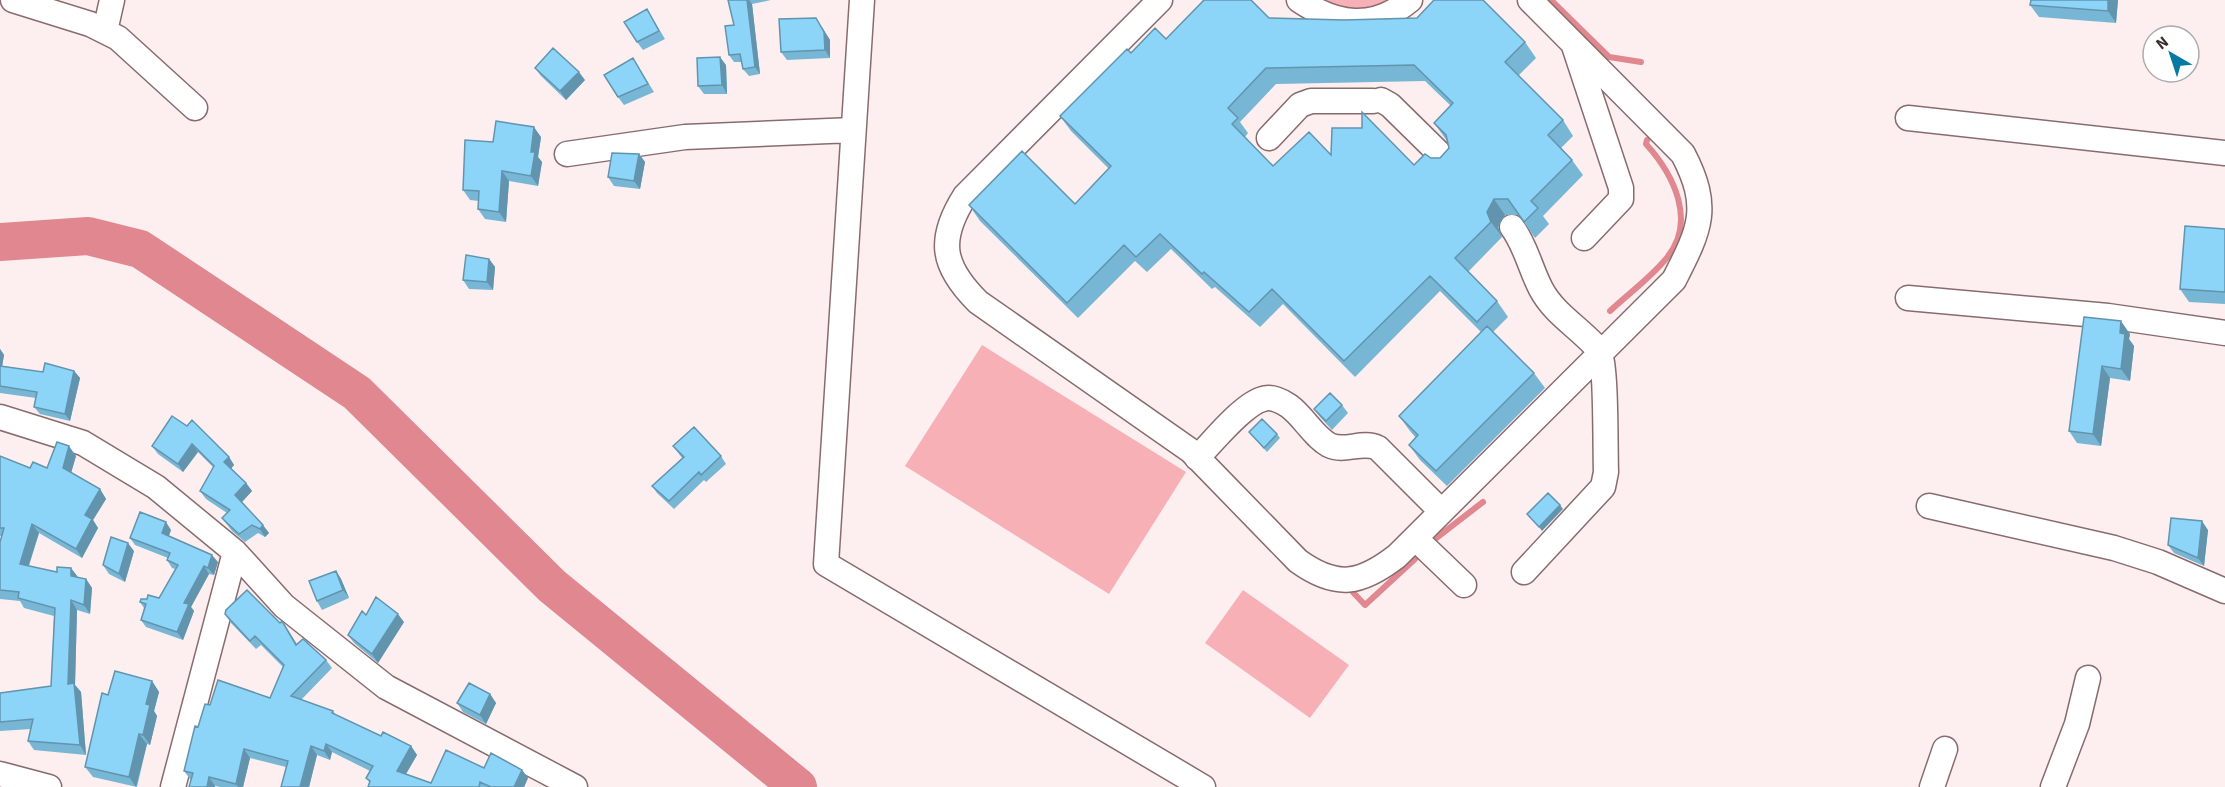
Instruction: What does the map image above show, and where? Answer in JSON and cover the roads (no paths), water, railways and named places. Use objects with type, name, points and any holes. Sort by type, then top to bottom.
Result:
[{"type":"street","points":[[14,0],[105,31],[118,38],[195,108]]},
{"type":"street","points":[[105,31],[112,0]]},
{"type":"street","points":[[862,0],[826,564],[1203,787]]},
{"type":"street","points":[[1160,0],[965,196],[950,225],[947,243],[952,272],[978,302],[1197,458],[1298,561],[1316,574],[1347,581],[1378,570],[1415,538],[1600,351],[1674,280],[1694,237],[1700,202],[1697,180],[1683,154],[1530,0]]},
{"type":"street","points":[[1299,0],[1319,14],[1353,28],[1400,8],[1410,0]]},
{"type":"street","points":[[1572,41],[1621,188],[1621,199],[1584,238]]},
{"type":"street","points":[[1269,138],[1300,105],[1311,101],[1365,96],[1390,105],[1446,160]]},
{"type":"street","points":[[1908,118],[2225,153]]},
{"type":"street","points":[[567,154],[685,137],[853,130]]},
{"type":"street","points":[[1512,227],[1523,242],[1541,289],[1551,304],[1600,351],[1606,472],[1603,487],[1524,572]]},
{"type":"street","points":[[1908,298],[2108,316],[2225,333]]},
{"type":"street","points":[[1197,458],[1251,405],[1263,398],[1275,399],[1289,406],[1327,443],[1337,448],[1368,443],[1378,448],[1441,511]]},
{"type":"street","points":[[0,417],[83,443],[156,487],[235,552],[284,606],[386,687],[575,787]]},
{"type":"street","points":[[1929,506],[2114,548],[2158,562],[2225,591]]},
{"type":"street","points":[[1415,538],[1464,585]]},
{"type":"street","points":[[173,787],[235,552]]},
{"type":"street","points":[[2053,787],[2077,724],[2088,678]]},
{"type":"street","points":[[1932,787],[1945,749]]},
{"type":"street","points":[[0,774],[49,787]]},
{"type":"waterway","points":[[1551,0],[1609,57],[1641,62]]},
{"type":"waterway","points":[[1610,311],[1665,260],[1675,246],[1680,231],[1681,215],[1673,185],[1646,144],[1647,140]]},
{"type":"waterway","points":[[0,242],[88,236],[140,249],[357,393],[552,586],[798,787]]},
{"type":"waterway","points":[[1435,539],[1483,502]]},
{"type":"waterway","points":[[1348,587],[1365,605],[1415,559]]}]
